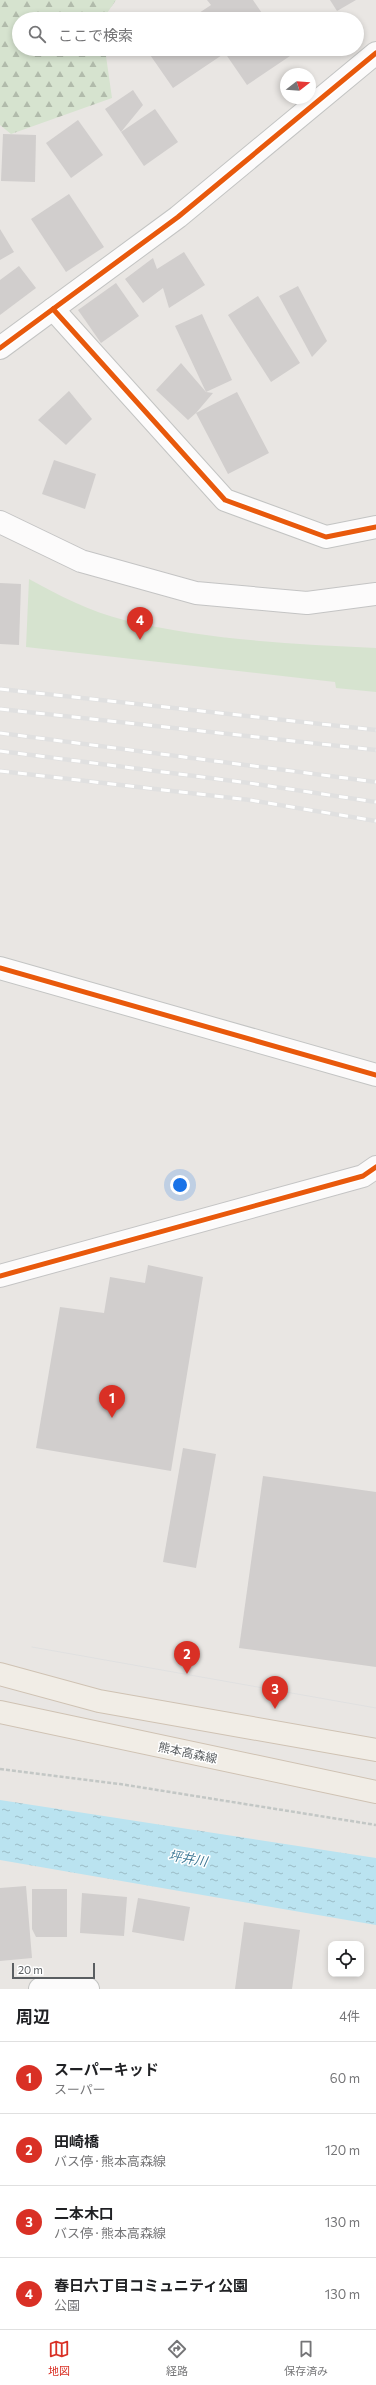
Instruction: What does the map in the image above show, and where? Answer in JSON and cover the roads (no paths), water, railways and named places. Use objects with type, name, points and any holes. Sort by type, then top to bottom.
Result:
[{"type":"main road","points":[[0,1674],[99,1701],[376,1750]]},
{"type":"main road","name":"熊本高森線","points":[[0,1712],[376,1792]]},
{"type":"street","points":[[0,348],[178,217],[376,53]]},
{"type":"street","points":[[53,309],[224,500],[326,537],[376,527]]},
{"type":"street","points":[[0,522],[81,561],[196,593],[307,603],[376,594]]},
{"type":"street","points":[[0,968],[376,1075]]},
{"type":"street","points":[[0,1276],[363,1176],[376,1167]]},
{"type":"street","points":[[40,1989],[88,1989]]},
{"type":"water","name":"坪井川","points":[[0,1800],[376,1858],[376,1925],[0,1860]]},
{"type":"tram line","points":[[32,1647],[376,1708]]},
{"type":"railway","points":[[0,689],[376,730]]},
{"type":"railway","points":[[0,709],[376,750]]},
{"type":"railway","points":[[0,733],[376,782]]},
{"type":"railway","points":[[0,751],[249,783],[376,802]]},
{"type":"railway","points":[[0,771],[250,800],[376,821]]},
{"type":"place","name":"春日六丁目コミュニティ公園","points":[[140,640]]},
{"type":"place","name":"スーパーキッド","points":[[112,1418]]},
{"type":"place","name":"田崎橋","points":[[187,1674]]},
{"type":"place","name":"二本木口","points":[[275,1709]]}]
